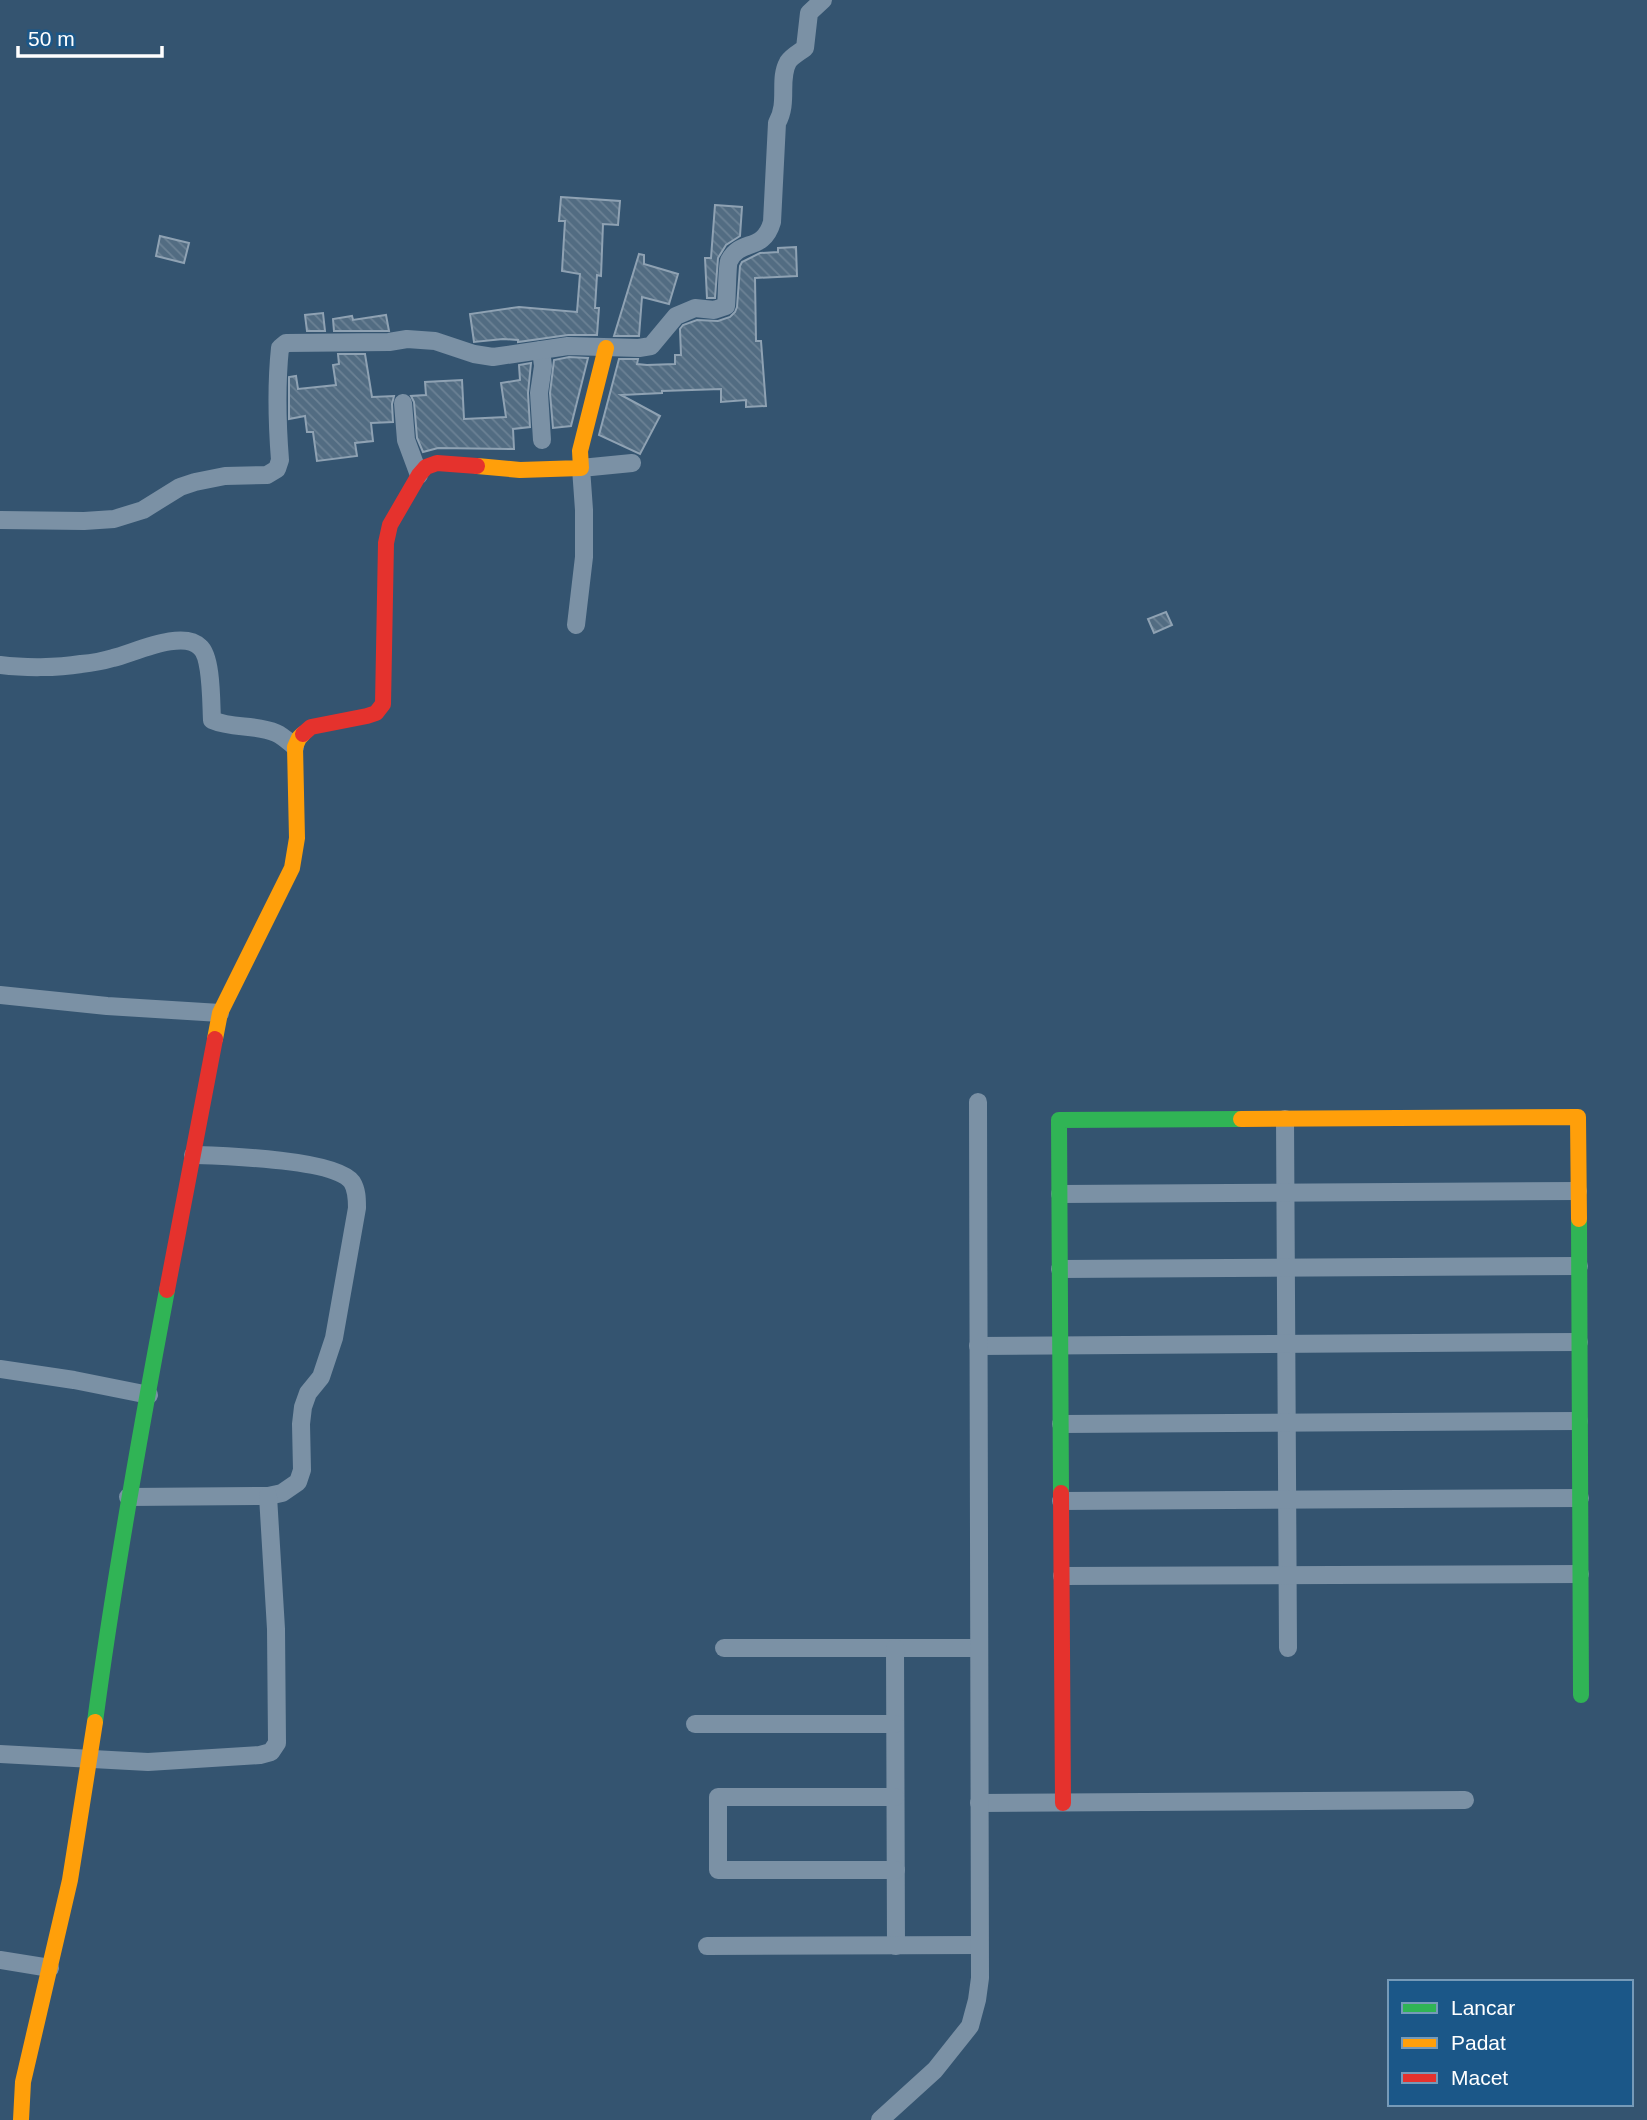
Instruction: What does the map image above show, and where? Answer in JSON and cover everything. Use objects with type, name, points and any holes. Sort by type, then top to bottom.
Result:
[{"type":"street","points":[[0,520],[114,519],[143,510],[180,487],[195,482],[225,476],[267,475],[277,468],[280,460],[277,374],[280,348],[286,343],[435,341],[474,354],[493,357],[568,346],[639,348],[651,346],[676,316],[695,308],[714,310],[726,306],[728,264],[737,250],[764,239],[769,233],[772,222],[777,123],[784,109],[786,66],[791,58],[805,48],[808,13],[823,0]]},
{"type":"street","points":[[576,625],[584,557],[580,451],[606,348]]},
{"type":"street","points":[[541,350],[543,366],[539,393],[542,440]]},
{"type":"street","points":[[403,403],[407,440],[419,475]]},
{"type":"street","points":[[21,2120],[23,2082],[71,1881],[128,1497],[220,1013],[292,868],[297,838],[295,747],[299,737],[311,727],[376,713],[383,704],[386,542],[390,526],[426,467],[436,463],[520,470],[632,463]]},
{"type":"street","points":[[0,665],[78,665],[112,659],[170,641],[190,640],[200,645],[206,655],[212,720],[221,724],[262,728],[279,734],[295,747]]},
{"type":"street","points":[[0,995],[107,1006],[220,1013]]},
{"type":"street","points":[[880,2120],[935,2070],[970,2026],[980,1978],[978,1102]]},
{"type":"street","points":[[1063,1803],[1059,1120],[1578,1117],[1581,1695]]},
{"type":"street","points":[[1285,1119],[1288,1648]]},
{"type":"street","points":[[128,1497],[268,1496],[282,1493],[298,1482],[302,1470],[303,1407],[308,1393],[321,1377],[334,1338],[357,1208],[357,1194],[351,1180],[334,1171],[300,1163],[193,1155]]},
{"type":"street","points":[[1060,1194],[1578,1191]]},
{"type":"street","points":[[1060,1269],[1579,1266]]},
{"type":"street","points":[[978,1346],[1579,1342]]},
{"type":"street","points":[[0,1369],[149,1395]]},
{"type":"street","points":[[1061,1424],[1579,1421]]},
{"type":"street","points":[[0,1754],[161,1762],[271,1752],[277,1742],[276,1654],[274,1566],[268,1496]]},
{"type":"street","points":[[1061,1501],[1580,1498]]},
{"type":"street","points":[[1062,1576],[1580,1574]]},
{"type":"street","points":[[724,1648],[978,1648]]},
{"type":"street","points":[[895,1648],[896,1946]]},
{"type":"street","points":[[695,1724],[895,1724]]},
{"type":"street","points":[[895,1797],[718,1797],[718,1870],[896,1870]]},
{"type":"street","points":[[979,1803],[1465,1800]]},
{"type":"street","points":[[707,1946],[979,1945]]},
{"type":"street","points":[[0,1960],[50,1968]]},
{"type":"building","points":[[561,197],[620,201],[618,225],[603,224],[601,276],[597,275],[595,308],[599,308],[597,335],[568,335],[518,342],[503,339],[474,342],[470,314],[519,307],[577,312],[580,274],[562,271],[565,221],[559,221]]},
{"type":"building","points":[[715,205],[742,207],[740,236],[726,245],[718,258],[715,298],[707,298],[705,258],[711,258]]},
{"type":"building","points":[[160,236],[189,243],[184,263],[156,256]]},
{"type":"building","points":[[796,247],[797,276],[755,278],[756,341],[761,341],[766,406],[746,407],[746,400],[721,402],[721,389],[621,395],[660,416],[640,454],[599,435],[619,359],[638,359],[637,364],[647,365],[675,364],[675,355],[681,355],[680,329],[683,325],[697,320],[718,321],[735,312],[742,262],[760,253],[778,252],[778,248]]},
{"type":"building","points":[[639,254],[644,255],[644,264],[678,274],[669,304],[642,297],[639,336],[614,336]]},
{"type":"building","points":[[323,313],[325,331],[307,331],[305,315]]},
{"type":"building","points":[[386,315],[389,331],[334,331],[333,319],[352,316],[353,320]]},
{"type":"building","points":[[338,354],[365,354],[372,397],[394,396],[393,422],[371,423],[373,441],[355,443],[357,456],[317,461],[313,432],[307,432],[305,416],[289,419],[289,377],[296,376],[298,389],[336,385],[333,365],[339,364]]},
{"type":"building","points":[[569,357],[588,358],[571,426],[553,428],[550,393],[554,360]]},
{"type":"building","points":[[531,363],[528,393],[530,427],[513,429],[514,449],[438,448],[423,452],[417,438],[414,402],[411,396],[426,395],[425,382],[462,380],[464,419],[506,417],[501,383],[520,380],[519,365]]},
{"type":"building","points":[[1166,612],[1172,625],[1154,633],[1148,619]]},
{"type":"traffic: fast","points":[[1061,1493],[1059,1120],[1241,1119]]},
{"type":"traffic: fast","points":[[1579,1219],[1581,1695]]},
{"type":"traffic: fast","points":[[95,1722],[110,1613],[167,1290]]},
{"type":"traffic: slow","points":[[477,466],[520,470],[581,468],[580,451],[606,348]]},
{"type":"traffic: slow","points":[[215,1039],[220,1013],[292,868],[297,838],[295,747],[303,734]]},
{"type":"traffic: slow","points":[[1241,1119],[1578,1117],[1579,1219]]},
{"type":"traffic: slow","points":[[21,2120],[23,2082],[70,1880],[95,1722]]},
{"type":"traffic: jam","points":[[303,734],[311,727],[376,713],[383,704],[386,543],[390,525],[426,467],[437,463],[477,466]]},
{"type":"traffic: jam","points":[[167,1290],[215,1039]]},
{"type":"traffic: jam","points":[[1061,1493],[1063,1803]]}]
